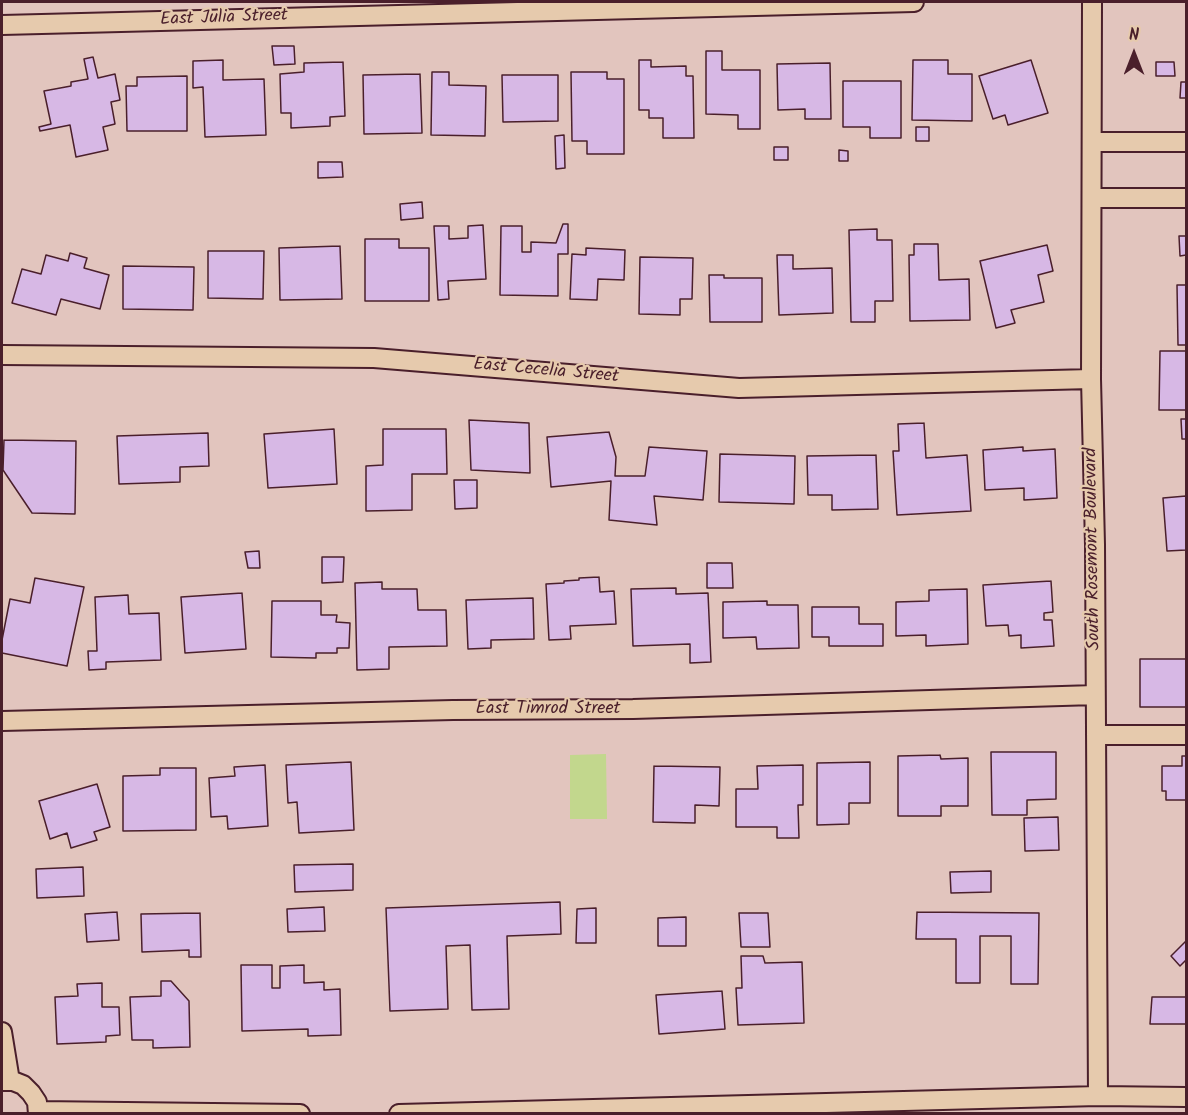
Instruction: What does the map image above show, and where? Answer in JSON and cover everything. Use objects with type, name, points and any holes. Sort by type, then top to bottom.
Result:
[{"type":"street","name":"East Julia Street","points":[[2,25],[914,2]]},
{"type":"street","name":"South Rosemont Boulevard","points":[[1092,2],[1091,379],[1095,544],[1098,1096]]},
{"type":"street","points":[[1093,142],[1186,142]]},
{"type":"street","points":[[1093,198],[1186,198]]},
{"type":"street","name":"East Cecelia Street","points":[[2,355],[374,358],[739,388],[1091,379]]},
{"type":"street","name":"East Timrod Street","points":[[2,721],[442,710],[633,709],[1095,694]]},
{"type":"street","points":[[1096,735],[1186,735]]},
{"type":"street","points":[[2,1032],[6,1081],[23,1085],[31,1093],[38,1112],[300,1113]]},
{"type":"street","points":[[399,1113],[907,1107],[1098,1096],[1186,1097]]},
{"type":"green space","points":[[606,754],[607,819],[570,819],[570,755]]},
{"type":"building","points":[[272,46],[294,46],[295,64],[274,65]]},
{"type":"building","points":[[706,51],[722,51],[722,70],[760,70],[760,129],[738,129],[738,115],[706,114]]},
{"type":"building","points":[[93,57],[98,78],[115,74],[120,100],[111,102],[115,124],[103,127],[108,150],[76,157],[70,125],[40,131],[39,127],[51,124],[44,91],[71,86],[71,82],[88,79],[84,59]]},
{"type":"building","points":[[223,60],[223,80],[264,79],[266,135],[205,137],[203,87],[193,88],[193,61]]},
{"type":"building","points":[[639,60],[651,60],[651,67],[686,66],[686,76],[693,76],[694,138],[663,138],[663,118],[649,118],[649,110],[639,110]]},
{"type":"building","points":[[913,60],[948,60],[948,74],[972,74],[972,121],[912,120]]},
{"type":"building","points":[[1031,60],[1048,113],[1008,125],[1005,115],[993,119],[979,76]]},
{"type":"building","points":[[343,62],[345,116],[330,117],[330,126],[291,128],[291,113],[281,113],[280,74],[304,72],[304,63]]},
{"type":"building","points":[[1156,62],[1174,62],[1175,76],[1156,76]]},
{"type":"building","points":[[830,63],[831,119],[805,119],[805,109],[778,110],[777,64]]},
{"type":"building","points":[[432,72],[449,72],[449,85],[486,86],[485,136],[431,135]]},
{"type":"building","points":[[571,72],[607,72],[607,79],[624,79],[624,154],[587,154],[587,141],[572,141]]},
{"type":"building","points":[[420,74],[422,133],[364,134],[363,75]]},
{"type":"building","points":[[502,75],[558,75],[558,121],[503,122]]},
{"type":"building","points":[[187,76],[187,131],[127,131],[126,86],[137,86],[137,77]]},
{"type":"building","points":[[843,81],[901,81],[901,138],[870,138],[870,127],[843,127]]},
{"type":"building","points":[[1181,82],[1186,82],[1186,98],[1180,98]]},
{"type":"building","points":[[916,127],[929,127],[929,141],[916,141]]},
{"type":"building","points":[[564,135],[565,168],[556,169],[555,136]]},
{"type":"building","points":[[774,147],[788,147],[788,160],[774,160]]},
{"type":"building","points":[[839,150],[848,151],[848,161],[839,161]]},
{"type":"building","points":[[318,162],[342,162],[343,177],[318,178]]},
{"type":"building","points":[[422,202],[423,218],[401,220],[400,204]]},
{"type":"building","points":[[563,224],[568,224],[568,254],[558,254],[558,296],[500,295],[501,226],[522,226],[522,252],[531,252],[531,242],[556,243]]},
{"type":"building","points":[[483,225],[486,279],[448,281],[449,299],[438,300],[434,226],[449,226],[449,239],[468,238],[468,226]]},
{"type":"building","points":[[877,229],[877,240],[892,240],[893,301],[875,301],[875,322],[851,322],[849,230]]},
{"type":"building","points":[[1179,236],[1186,236],[1186,255],[1180,256]]},
{"type":"building","points":[[365,239],[399,239],[399,248],[429,248],[429,301],[365,301]]},
{"type":"building","points":[[914,244],[938,244],[939,280],[969,279],[970,320],[910,321],[909,255],[914,255]]},
{"type":"building","points":[[1047,245],[1053,271],[1038,275],[1044,302],[1011,310],[1015,323],[996,328],[980,261]]},
{"type":"building","points":[[340,246],[342,299],[280,300],[279,248]]},
{"type":"building","points":[[586,248],[625,250],[624,280],[598,279],[597,300],[570,299],[572,254],[586,255]]},
{"type":"building","points":[[208,251],[264,251],[263,299],[208,298]]},
{"type":"building","points":[[70,253],[87,258],[84,268],[109,275],[100,309],[61,299],[56,315],[12,303],[22,269],[41,274],[46,255],[68,261]]},
{"type":"building","points":[[777,255],[793,255],[793,269],[832,268],[833,313],[779,315]]},
{"type":"building","points":[[640,257],[693,258],[692,299],[680,299],[680,315],[639,314]]},
{"type":"building","points":[[123,266],[194,267],[193,310],[123,309]]},
{"type":"building","points":[[709,275],[724,275],[724,278],[762,278],[762,322],[710,322]]},
{"type":"building","points":[[1177,285],[1186,285],[1186,345],[1178,345]]},
{"type":"building","points":[[1160,351],[1186,351],[1186,410],[1159,410]]},
{"type":"building","points":[[1181,419],[1186,419],[1186,439],[1182,439]]},
{"type":"building","points":[[469,420],[529,423],[530,473],[471,470]]},
{"type":"building","points":[[924,423],[926,458],[967,455],[971,511],[897,515],[893,451],[899,451],[898,424]]},
{"type":"building","points":[[334,429],[337,484],[268,488],[264,434]]},
{"type":"building","points":[[383,429],[446,429],[447,474],[412,474],[412,510],[366,511],[366,466],[383,465]]},
{"type":"building","points":[[609,432],[616,457],[615,476],[645,476],[649,447],[707,451],[703,500],[654,496],[657,525],[609,520],[611,481],[551,487],[547,437]]},
{"type":"building","points":[[208,433],[209,466],[180,467],[180,482],[119,484],[117,436]]},
{"type":"building","points":[[4,440],[76,441],[75,514],[32,513],[3,470]]},
{"type":"building","points":[[1023,447],[1023,451],[1055,449],[1057,498],[1024,500],[1024,488],[985,490],[983,450]]},
{"type":"building","points":[[720,454],[795,456],[794,504],[719,502]]},
{"type":"building","points":[[876,455],[878,509],[832,510],[832,495],[808,495],[807,456]]},
{"type":"building","points":[[454,480],[477,480],[477,508],[455,509]]},
{"type":"building","points":[[1186,496],[1186,550],[1167,551],[1163,498]]},
{"type":"building","points":[[259,551],[260,568],[248,568],[245,552]]},
{"type":"building","points":[[322,557],[344,557],[343,582],[322,583]]},
{"type":"building","points":[[707,563],[732,563],[733,588],[707,588]]},
{"type":"building","points":[[599,577],[600,592],[614,591],[616,624],[570,626],[571,639],[549,640],[546,584]]},
{"type":"building","points":[[35,578],[84,587],[67,666],[2,653],[2,640],[10,599],[30,603]]},
{"type":"building","points":[[1051,581],[1053,612],[1044,613],[1044,620],[1052,620],[1054,646],[1021,648],[1021,635],[1009,636],[1008,625],[986,626],[983,585]]},
{"type":"building","points":[[382,582],[382,589],[417,589],[418,610],[446,610],[447,646],[389,647],[389,669],[357,670],[355,583]]},
{"type":"building","points":[[676,588],[676,594],[708,593],[711,662],[690,663],[690,644],[633,646],[631,589]]},
{"type":"building","points":[[967,589],[968,644],[926,646],[926,635],[896,636],[896,602],[929,601],[929,590]]},
{"type":"building","points":[[242,593],[246,649],[185,653],[181,597]]},
{"type":"building","points":[[128,595],[129,614],[159,613],[161,660],[106,662],[106,669],[89,670],[88,651],[97,651],[95,597]]},
{"type":"building","points":[[533,598],[534,639],[491,640],[491,648],[468,649],[466,600]]},
{"type":"building","points":[[272,601],[321,601],[321,615],[337,615],[336,622],[350,623],[349,648],[337,648],[337,653],[316,653],[316,658],[271,657]]},
{"type":"building","points":[[767,601],[767,605],[798,605],[799,648],[757,649],[756,637],[723,638],[723,602]]},
{"type":"building","points":[[812,607],[859,607],[859,624],[883,624],[883,646],[829,646],[829,637],[812,637]]},
{"type":"building","points":[[1140,659],[1186,659],[1186,707],[1140,707]]},
{"type":"building","points":[[991,752],[1056,752],[1056,799],[1027,800],[1027,815],[992,815]]},
{"type":"building","points":[[940,755],[941,759],[968,758],[968,806],[941,806],[941,816],[898,816],[898,756]]},
{"type":"building","points":[[1182,756],[1186,756],[1186,800],[1166,800],[1166,791],[1162,791],[1162,766],[1182,766]]},
{"type":"building","points":[[351,762],[354,830],[299,833],[297,802],[288,803],[286,765]]},
{"type":"building","points":[[870,762],[870,803],[849,803],[849,824],[817,825],[817,763]]},
{"type":"building","points":[[265,765],[268,826],[228,829],[227,816],[211,817],[209,778],[235,776],[234,767]]},
{"type":"building","points":[[803,765],[803,805],[798,805],[799,838],[777,838],[777,827],[736,827],[736,789],[758,789],[757,766]]},
{"type":"building","points":[[654,766],[720,767],[719,806],[695,805],[695,823],[653,822]]},
{"type":"building","points":[[160,768],[196,768],[196,830],[123,831],[123,776],[160,775]]},
{"type":"building","points":[[97,784],[110,827],[94,832],[97,840],[71,848],[67,833],[50,839],[39,801]]},
{"type":"building","points":[[1058,817],[1059,850],[1025,851],[1024,818]]},
{"type":"building","points":[[353,864],[353,890],[295,892],[294,865]]},
{"type":"building","points":[[83,867],[84,896],[37,898],[36,869]]},
{"type":"building","points":[[991,871],[991,892],[951,893],[950,872]]},
{"type":"building","points":[[560,902],[561,934],[507,936],[509,1009],[472,1010],[470,945],[446,946],[448,1009],[390,1011],[386,908]]},
{"type":"building","points":[[324,907],[325,931],[288,932],[287,909]]},
{"type":"building","points":[[596,908],[596,943],[576,943],[577,909]]},
{"type":"building","points":[[117,912],[119,940],[87,942],[85,914]]},
{"type":"building","points":[[917,912],[1039,913],[1038,984],[1011,984],[1011,936],[980,936],[980,983],[956,983],[956,939],[916,939]]},
{"type":"building","points":[[200,913],[201,957],[189,957],[189,950],[142,952],[141,914]]},
{"type":"building","points":[[739,913],[768,913],[770,947],[741,947]]},
{"type":"building","points":[[686,917],[686,946],[658,946],[658,918]]},
{"type":"building","points":[[1186,941],[1186,960],[1180,966],[1171,956]]},
{"type":"building","points":[[741,956],[763,956],[765,963],[802,962],[804,1023],[738,1025],[736,988],[742,988]]},
{"type":"building","points":[[241,965],[272,965],[272,988],[280,988],[280,966],[304,965],[304,983],[324,982],[324,990],[340,989],[341,1035],[308,1036],[308,1029],[242,1031]]},
{"type":"building","points":[[161,981],[171,981],[189,1001],[190,1047],[153,1048],[153,1040],[132,1040],[130,997],[161,996]]},
{"type":"building","points":[[102,983],[102,1007],[119,1007],[120,1035],[106,1036],[106,1042],[57,1044],[55,997],[78,996],[77,984]]},
{"type":"building","points":[[722,991],[725,1029],[659,1034],[656,995]]},
{"type":"building","points":[[1152,997],[1186,997],[1186,1024],[1150,1024]]}]
